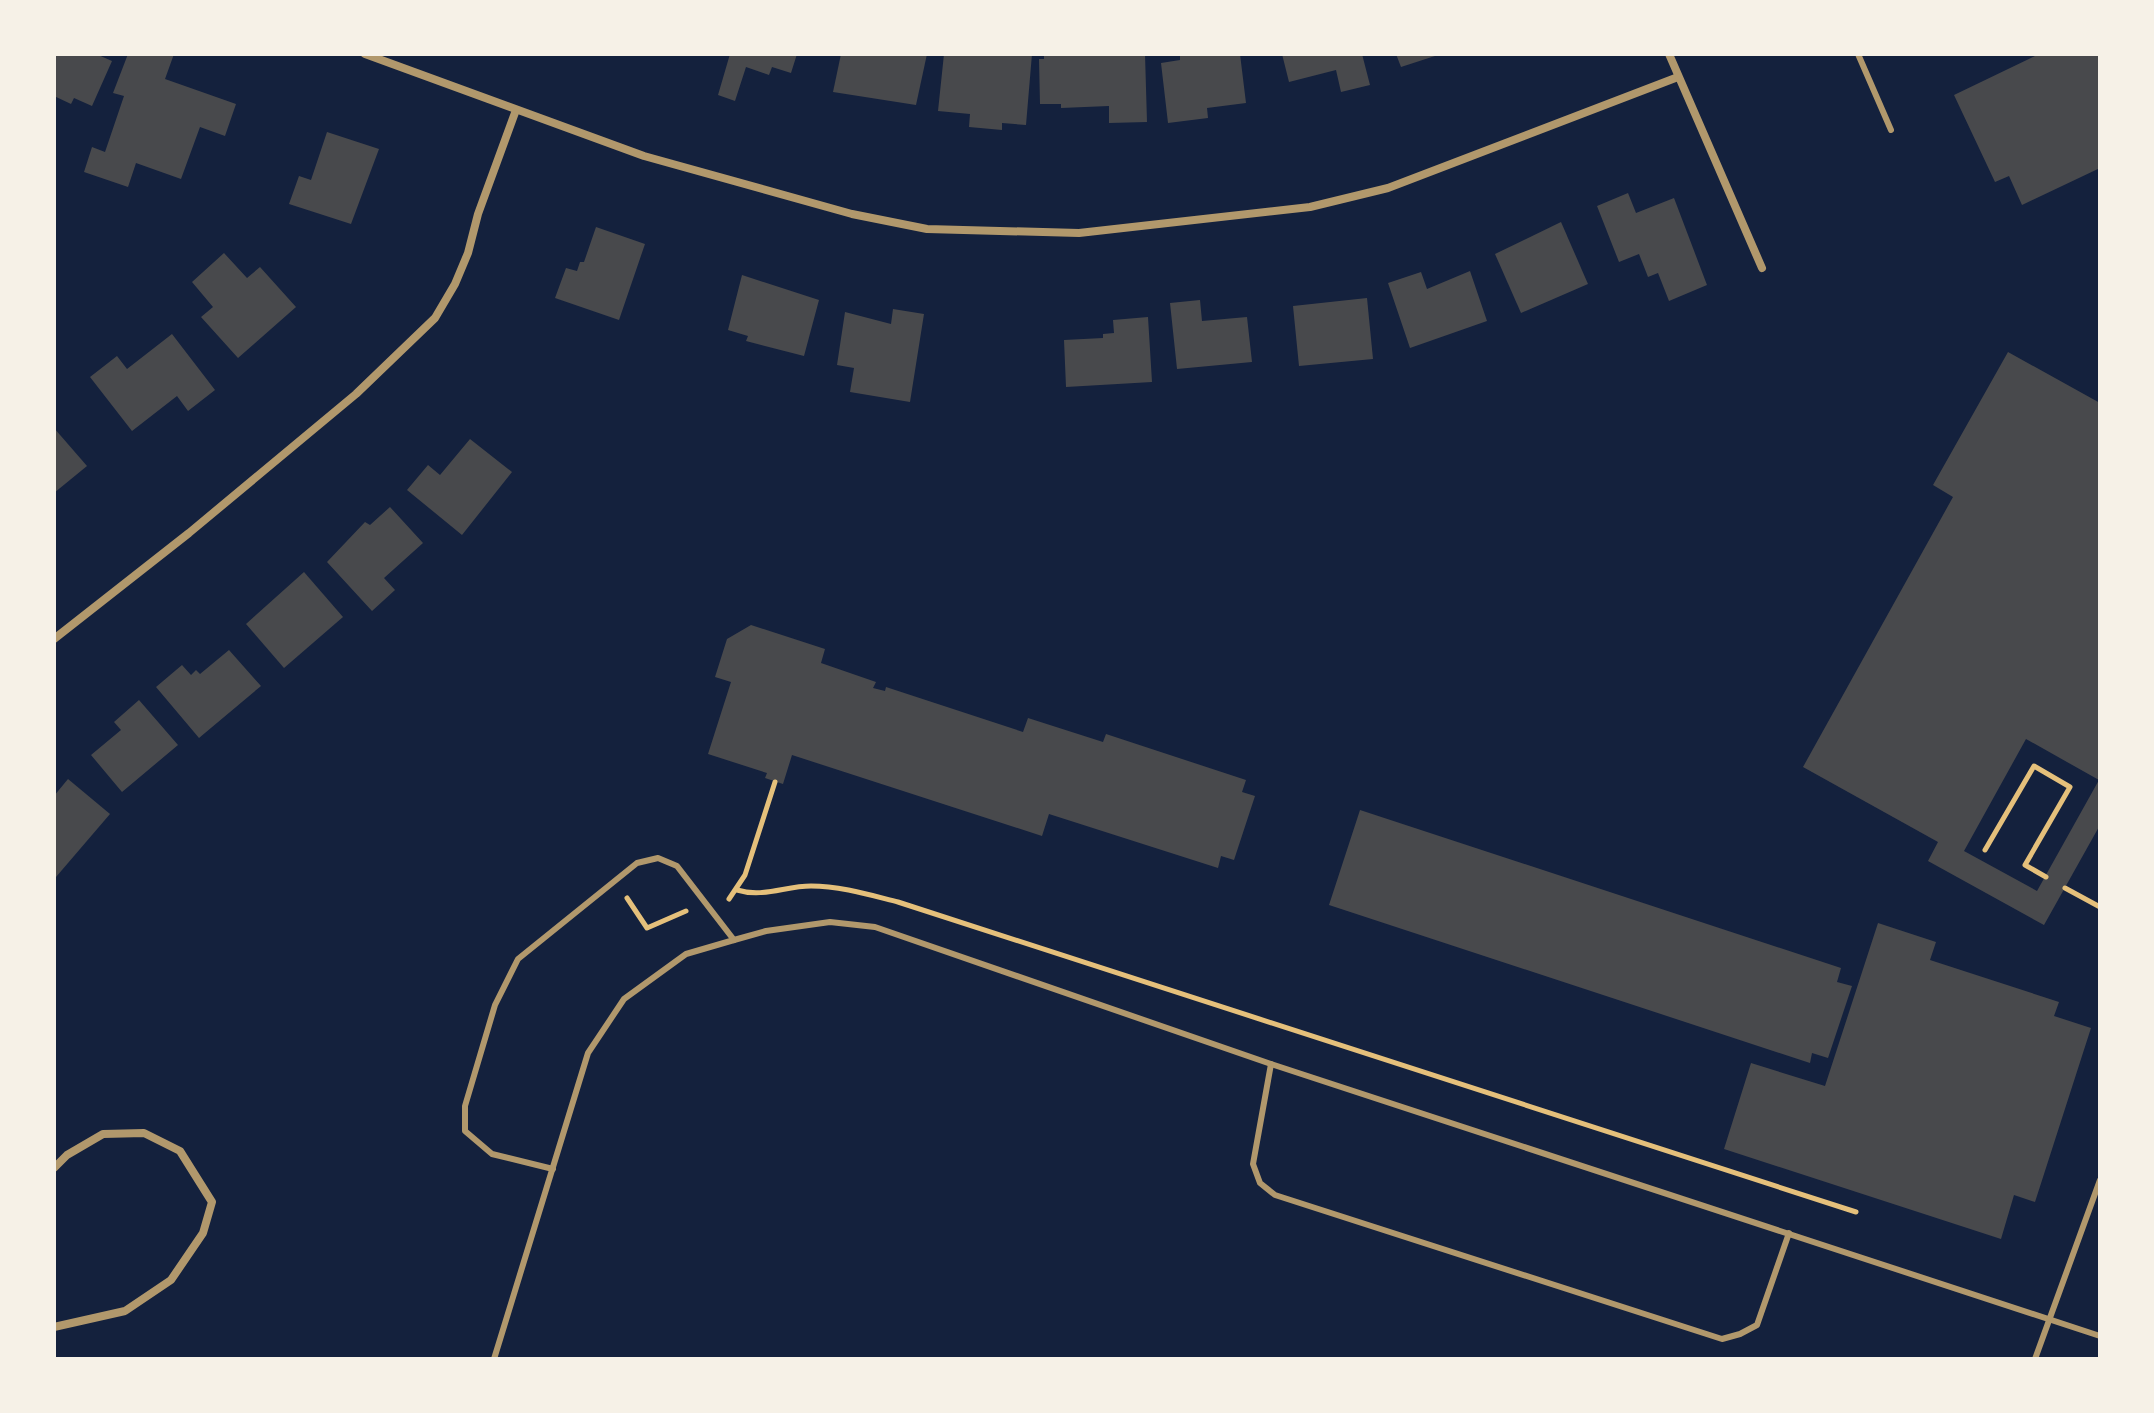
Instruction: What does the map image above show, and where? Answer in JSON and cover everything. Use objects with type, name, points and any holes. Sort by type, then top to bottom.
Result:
[{"type":"street","points":[[365,54],[644,156],[852,214],[927,229],[1079,233],[1310,207],[1388,188],[1678,77]]},
{"type":"street","points":[[1669,54],[1762,268]]},
{"type":"street","points":[[54,639],[189,533],[356,394],[435,318],[455,284],[468,253],[478,214],[516,110]]},
{"type":"street","points":[[54,1168],[67,1155],[103,1134],[144,1133],[180,1151],[212,1202],[203,1233],[171,1280],[125,1311],[54,1327]]},
{"type":"lane","points":[[1858,54],[1891,130]]},
{"type":"lane","points":[[553,1169],[492,1154],[465,1131],[465,1106],[495,1005],[518,959],[637,863],[658,858],[677,866],[734,940]]},
{"type":"lane","points":[[494,1359],[588,1053],[624,999],[686,954],[766,931],[830,922],[875,927],[1271,1064],[2100,1336]]},
{"type":"lane","points":[[1271,1064],[1253,1164],[1260,1183],[1275,1195],[1722,1339],[1757,1325],[1789,1233]]},
{"type":"lane","points":[[2035,1359],[2100,1180]]},
{"type":"path","points":[[1985,850],[2034,766],[2070,787],[2025,865],[2046,877]]},
{"type":"path","points":[[775,782],[745,875],[737,890],[752,895],[811,886],[854,891],[898,902],[1856,1212]]},
{"type":"path","points":[[614,880],[647,928],[690,909]]},
{"type":"path","points":[[2065,888],[2100,907]]},
{"type":"building","points":[[54,54],[96,54],[112,61],[92,106],[74,98],[71,104],[54,96]]},
{"type":"building","points":[[128,54],[174,54],[165,79],[236,104],[225,136],[200,127],[181,179],[136,163],[128,187],[84,172],[92,147],[105,152],[124,96],[113,93]]},
{"type":"building","points":[[730,54],[797,54],[791,73],[772,67],[769,75],[746,67],[735,101],[718,95]]},
{"type":"building","points":[[841,54],[927,54],[916,105],[833,92]]},
{"type":"building","points":[[944,54],[1032,54],[1026,125],[1002,123],[1002,130],[969,127],[970,114],[938,111]]},
{"type":"building","points":[[1044,54],[1145,54],[1147,122],[1109,123],[1109,106],[1061,108],[1061,104],[1040,104],[1039,59],[1044,59]]},
{"type":"building","points":[[1180,54],[1240,54],[1246,103],[1207,108],[1208,118],[1168,123],[1161,63],[1180,60]]},
{"type":"building","points":[[1282,54],[1362,54],[1370,85],[1341,92],[1336,70],[1289,82]]},
{"type":"building","points":[[1396,54],[1438,54],[1438,55],[1401,67]]},
{"type":"building","points":[[2039,54],[2100,54],[2100,168],[2022,205],[2009,176],[1995,182],[1954,95]]},
{"type":"building","points":[[327,132],[379,149],[351,224],[289,204],[299,176],[311,180]]},
{"type":"building","points":[[1628,193],[1636,213],[1674,198],[1707,285],[1669,301],[1658,273],[1648,277],[1639,254],[1619,262],[1597,206]]},
{"type":"building","points":[[1561,222],[1588,284],[1521,313],[1495,254]]},
{"type":"building","points":[[596,227],[645,244],[619,320],[555,298],[566,268],[577,271],[580,262],[584,262]]},
{"type":"building","points":[[224,253],[247,278],[260,267],[296,307],[238,358],[201,317],[213,307],[192,282]]},
{"type":"building","points":[[1470,271],[1487,321],[1410,348],[1388,283],[1421,272],[1427,289]]},
{"type":"building","points":[[742,275],[819,300],[804,356],[746,341],[748,336],[728,330]]},
{"type":"building","points":[[1367,298],[1373,359],[1299,366],[1293,306]]},
{"type":"building","points":[[1200,300],[1202,321],[1247,317],[1252,362],[1177,369],[1170,303]]},
{"type":"building","points":[[893,309],[924,314],[910,402],[850,392],[854,368],[837,365],[845,312],[891,324]]},
{"type":"building","points":[[1148,317],[1152,382],[1066,387],[1064,340],[1103,338],[1103,334],[1114,333],[1113,320]]},
{"type":"building","points":[[172,334],[215,390],[188,411],[177,396],[132,431],[90,377],[117,356],[127,369]]},
{"type":"building","points":[[2008,352],[2100,403],[2100,825],[2044,925],[1928,861],[1938,842],[1803,767],[1953,497],[1933,485]],"holes":[[[2026,739],[2099,780],[2037,891],[1964,851]]]},
{"type":"building","points":[[54,428],[87,466],[54,493]]},
{"type":"building","points":[[470,439],[512,472],[462,535],[407,490],[428,465],[440,475]]},
{"type":"building","points":[[390,507],[423,543],[384,578],[395,590],[372,611],[327,562],[365,522],[370,525]]},
{"type":"building","points":[[304,572],[343,617],[284,668],[246,624]]},
{"type":"building","points":[[751,625],[825,649],[821,663],[876,682],[873,688],[885,691],[886,687],[1023,732],[1028,718],[1103,742],[1106,734],[1246,780],[1242,792],[1255,796],[1234,860],[1221,856],[1218,868],[1049,814],[1042,836],[792,755],[783,784],[765,778],[767,773],[708,754],[731,682],[715,677],[727,639]]},
{"type":"building","points":[[229,650],[261,686],[199,738],[156,687],[182,665],[191,675],[196,670],[200,674]]},
{"type":"building","points":[[139,700],[178,745],[122,792],[91,755],[121,730],[114,722]]},
{"type":"building","points":[[68,779],[110,814],[56,877],[54,796]]},
{"type":"building","points":[[1360,810],[1841,968],[1837,982],[1852,986],[1828,1058],[1812,1053],[1810,1063],[1329,905]]},
{"type":"building","points":[[1878,923],[1936,942],[1930,960],[2059,1002],[2054,1016],[2091,1028],[2035,1202],[2014,1195],[2001,1239],[1724,1149],[1751,1063],[1825,1086]]}]
